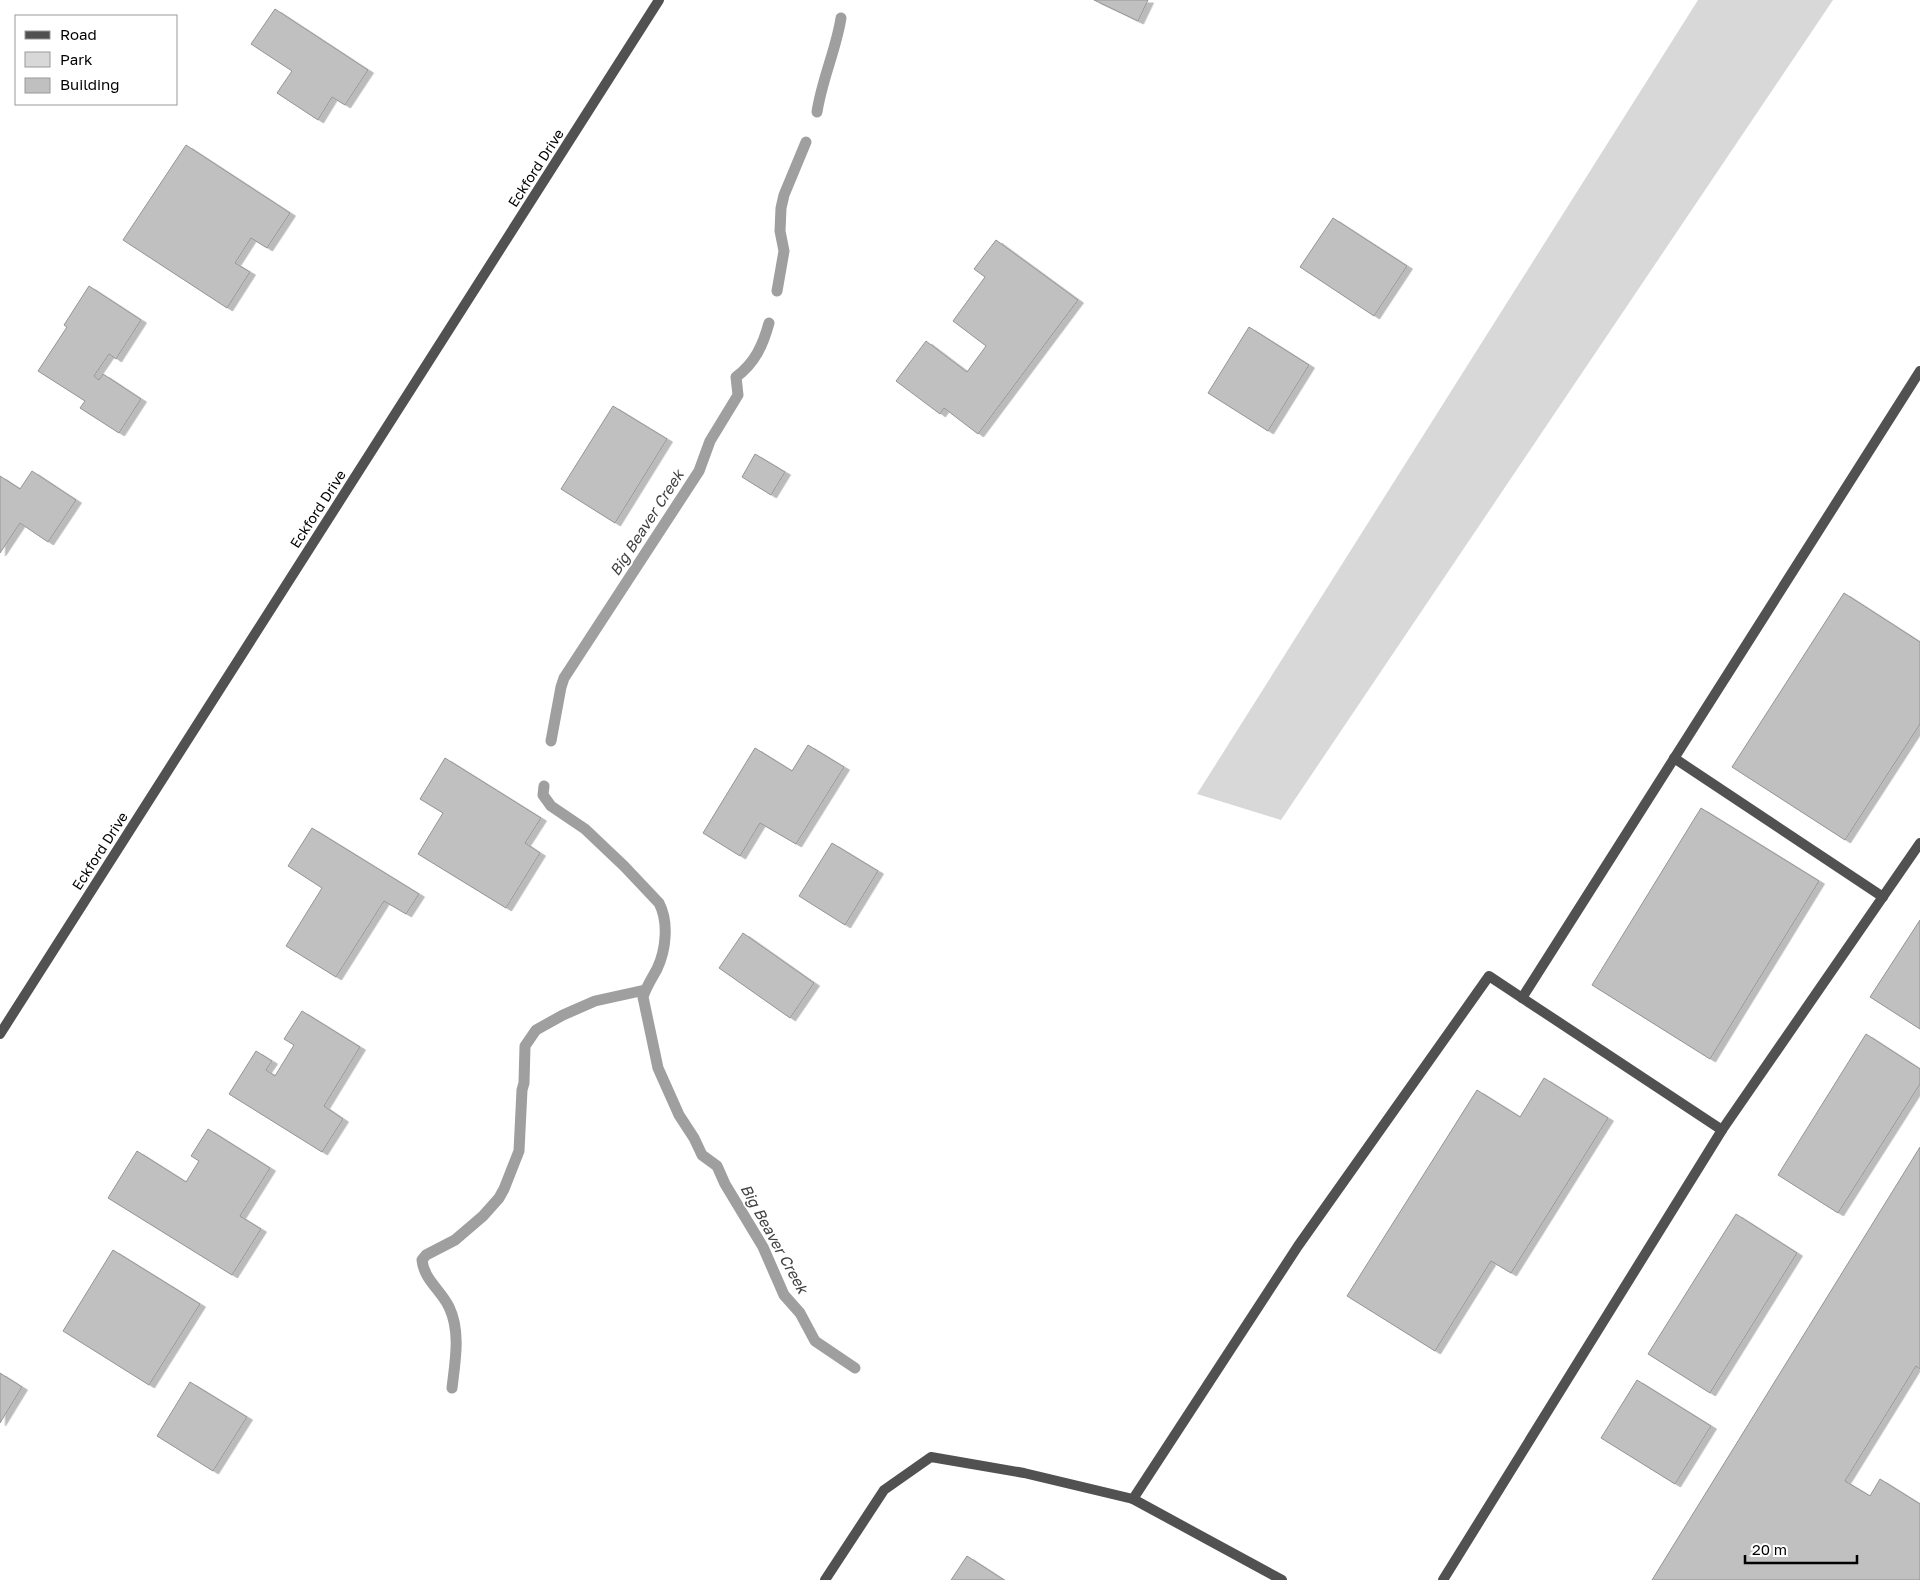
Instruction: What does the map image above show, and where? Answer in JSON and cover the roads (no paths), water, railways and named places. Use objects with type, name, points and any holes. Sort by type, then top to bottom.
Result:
[{"type":"street","name":"Eckford Drive","points":[[0,1034],[659,0]]},
{"type":"street","points":[[1522,998],[1920,371]]},
{"type":"street","points":[[1674,758],[1883,897]]},
{"type":"street","points":[[1443,1580],[1722,1130],[1920,843]]},
{"type":"street","points":[[1133,1499],[1298,1246],[1489,976],[1722,1130]]},
{"type":"street","points":[[825,1580],[884,1490],[931,1457],[1024,1473],[1133,1499],[1282,1580]]},
{"type":"waterway","name":"Big Beaver Creek","points":[[817,112],[841,18]]},
{"type":"waterway","name":"Big Beaver Creek","points":[[777,291],[784,251],[780,231],[781,208],[784,195],[806,142]]},
{"type":"waterway","name":"Big Beaver Creek","points":[[551,741],[564,678],[699,471],[710,441],[738,395],[736,377],[753,360],[764,339],[769,323]]},
{"type":"waterway","name":"Big Beaver Creek","points":[[544,786],[543,795],[551,806],[585,829],[659,903],[665,927],[663,953],[643,997],[658,1068],[679,1115],[694,1138],[702,1155],[717,1166],[725,1184],[763,1247],[784,1295],[800,1313],[815,1341],[855,1368]]},
{"type":"waterway","points":[[452,1388],[456,1358],[456,1337],[453,1317],[446,1301],[429,1279],[422,1260],[426,1255],[455,1240],[483,1216],[499,1198],[504,1189],[519,1151],[525,1046],[536,1030],[563,1015],[595,1001],[645,990]]}]
